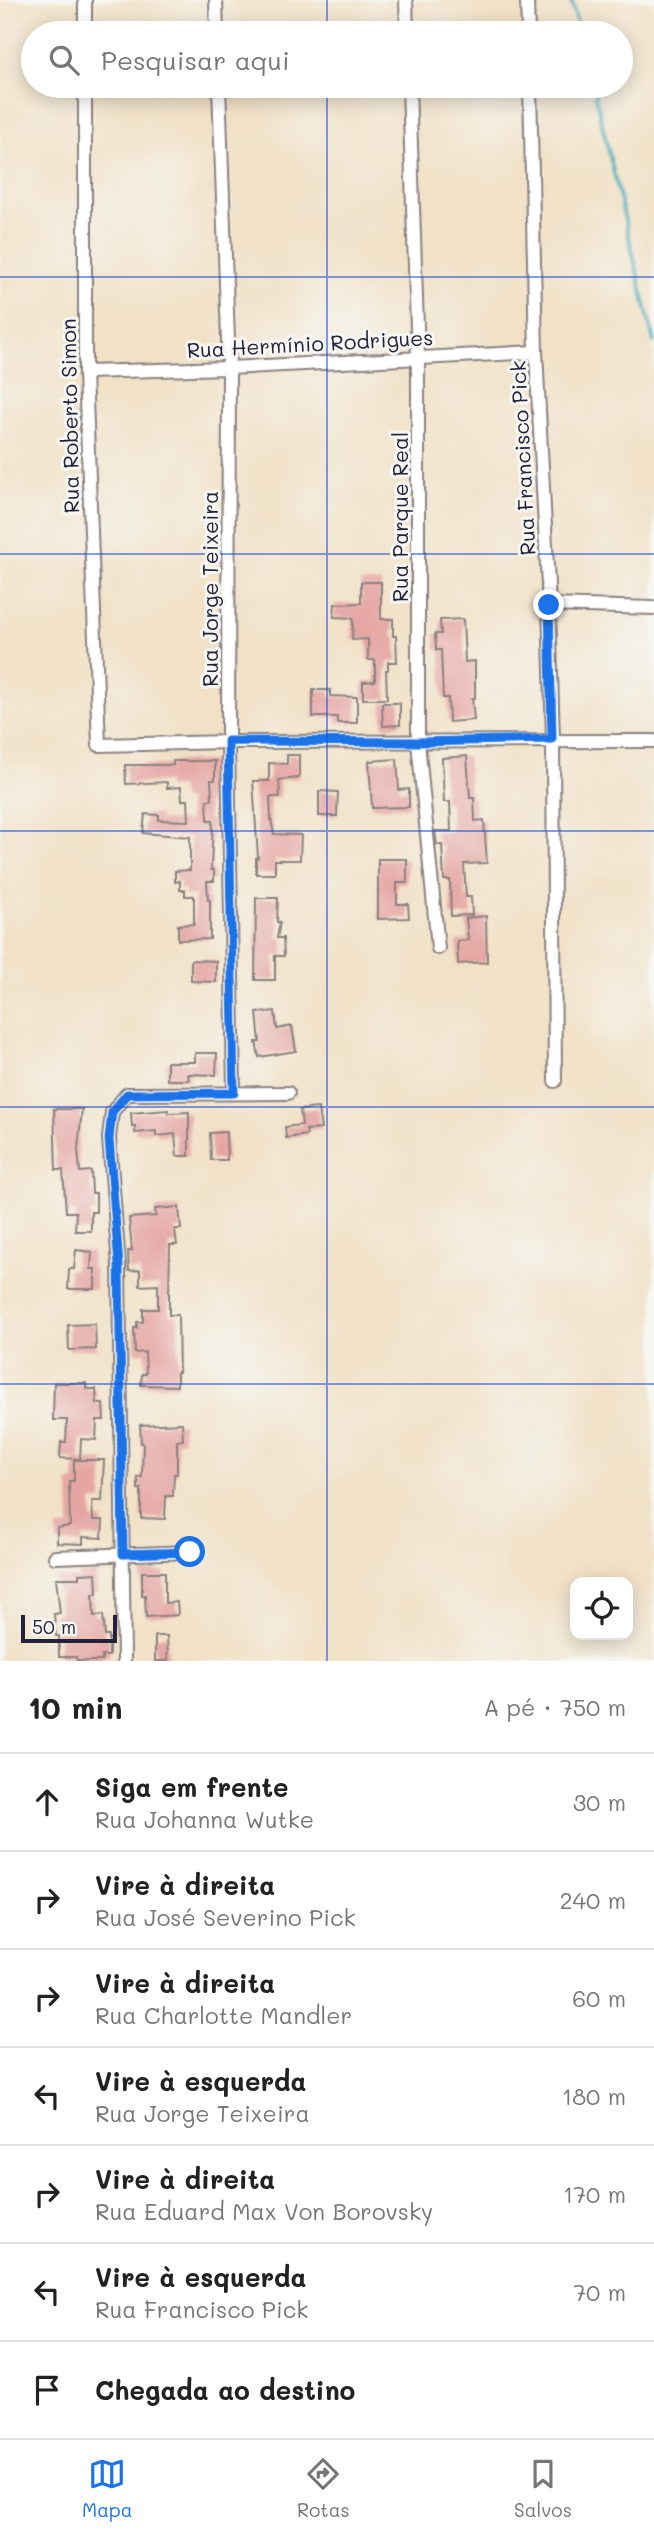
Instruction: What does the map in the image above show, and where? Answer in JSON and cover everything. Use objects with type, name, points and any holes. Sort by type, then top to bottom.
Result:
[{"type":"street","points":[[85,0],[85,21]]},
{"type":"street","points":[[216,0],[217,21]]},
{"type":"street","points":[[406,0],[407,21]]},
{"type":"street","points":[[527,0],[528,21]]},
{"type":"street","name":"Rua Roberto Simon","points":[[85,98],[85,372],[99,745],[228,741]]},
{"type":"street","name":"Rua Jorge Teixeira","points":[[219,98],[229,368],[228,741],[234,1093]]},
{"type":"street","name":"Rua Parque Real","points":[[409,98],[418,357],[418,742],[438,948]]},
{"type":"street","name":"Rua Francisco Pick","points":[[530,98],[536,352],[549,605],[555,1081]]},
{"type":"street","name":"Rua Hermínio Rodrigues","points":[[85,372],[229,368],[536,352]]},
{"type":"street","points":[[549,605],[654,607]]},
{"type":"street","points":[[228,741],[654,741]]},
{"type":"street","points":[[124,1661],[119,1265],[109,1139],[112,1112],[127,1094],[288,1093]]},
{"type":"street","points":[[55,1556],[190,1552]]},
{"type":"building","points":[[361,582],[381,582],[381,619],[393,619],[397,662],[388,662],[387,699],[363,699],[363,682],[375,681],[375,660],[368,660],[368,639],[352,640],[353,618],[334,617],[335,604],[361,603]]},
{"type":"building","points":[[463,619],[465,662],[475,661],[475,698],[472,698],[474,720],[449,722],[448,698],[443,698],[441,650],[436,650],[435,634],[441,634],[440,620]]},
{"type":"building","points":[[313,690],[330,690],[330,696],[357,697],[357,723],[337,723],[337,717],[313,717]]},
{"type":"building","points":[[382,703],[400,703],[400,725],[383,726]]},
{"type":"building","points":[[287,755],[299,755],[299,778],[279,780],[280,797],[270,797],[271,819],[274,834],[301,835],[300,860],[275,860],[275,874],[256,874],[258,858],[253,781],[269,781],[269,763],[287,764]]},
{"type":"building","points":[[467,756],[470,798],[474,798],[475,821],[484,820],[487,863],[464,864],[466,897],[471,897],[472,915],[451,916],[450,880],[444,880],[442,845],[437,845],[435,831],[451,831],[450,802],[444,802],[442,758]]},
{"type":"building","points":[[397,759],[399,790],[409,789],[409,807],[372,808],[369,761]]},
{"type":"building","points":[[173,761],[215,761],[215,780],[211,780],[212,799],[207,800],[208,820],[213,820],[211,870],[214,870],[214,881],[207,881],[210,939],[178,940],[178,925],[194,924],[194,896],[185,896],[185,890],[180,890],[180,881],[175,882],[175,871],[190,870],[190,837],[143,833],[145,814],[159,815],[159,820],[189,821],[188,800],[182,800],[181,787],[167,788],[167,782],[126,784],[125,765],[173,765]]},
{"type":"building","points":[[319,791],[338,792],[337,816],[319,816]]},
{"type":"building","points":[[378,859],[407,859],[407,883],[397,883],[397,904],[408,904],[409,918],[378,919]]},
{"type":"building","points":[[256,898],[278,898],[277,922],[280,922],[277,938],[283,938],[284,956],[275,956],[275,980],[255,980]]},
{"type":"building","points":[[486,916],[487,962],[458,964],[457,941],[468,940],[466,918]]},
{"type":"building","points":[[191,960],[216,961],[216,982],[191,981]]},
{"type":"building","points":[[275,1011],[277,1029],[292,1026],[296,1051],[259,1057],[256,1042],[260,1042],[257,1013]]},
{"type":"building","points":[[195,1053],[217,1053],[216,1075],[188,1074],[189,1080],[167,1080],[167,1062],[195,1062]]},
{"type":"building","points":[[318,1108],[321,1129],[306,1130],[307,1135],[286,1138],[285,1127],[302,1125],[300,1110]]},
{"type":"building","points":[[54,1109],[82,1109],[78,1150],[80,1172],[91,1171],[92,1193],[96,1193],[96,1212],[91,1212],[91,1231],[75,1231],[76,1212],[66,1212],[63,1170],[56,1170]]},
{"type":"building","points":[[168,1110],[168,1113],[189,1112],[189,1156],[177,1156],[175,1134],[156,1136],[156,1131],[135,1133],[131,1113]]},
{"type":"building","points":[[226,1132],[227,1160],[211,1160],[210,1133]]},
{"type":"building","points":[[179,1207],[181,1229],[175,1229],[177,1245],[170,1245],[169,1295],[169,1315],[178,1315],[177,1386],[141,1385],[142,1374],[146,1374],[145,1352],[135,1353],[134,1328],[137,1328],[137,1322],[143,1322],[143,1309],[158,1309],[158,1285],[140,1286],[140,1270],[129,1271],[128,1251],[132,1251],[129,1218],[156,1216],[155,1209]]},
{"type":"building","points":[[76,1250],[92,1252],[91,1269],[95,1269],[95,1289],[68,1289],[69,1269],[74,1269]]},
{"type":"building","points":[[95,1324],[96,1349],[69,1350],[68,1325]]},
{"type":"building","points":[[54,1383],[86,1383],[86,1389],[96,1389],[97,1404],[103,1404],[104,1420],[97,1420],[96,1440],[81,1439],[80,1459],[60,1458],[61,1442],[66,1442],[67,1420],[53,1420]]},
{"type":"building","points":[[182,1423],[183,1440],[177,1441],[177,1474],[174,1474],[173,1496],[166,1496],[165,1519],[141,1518],[141,1489],[138,1489],[138,1477],[142,1477],[143,1443],[140,1425]]},
{"type":"building","points":[[74,1460],[104,1460],[102,1501],[92,1501],[93,1520],[103,1520],[102,1538],[83,1537],[83,1544],[57,1543],[57,1528],[70,1526],[69,1481],[74,1481]]},
{"type":"building","points":[[142,1572],[165,1572],[165,1603],[177,1602],[178,1615],[146,1617]]},
{"type":"building","points":[[96,1573],[94,1616],[103,1615],[105,1636],[109,1636],[109,1656],[102,1656],[102,1661],[77,1661],[76,1657],[59,1657],[59,1636],[56,1636],[54,1614],[60,1613],[56,1578],[79,1578],[79,1574]]},
{"type":"building","points":[[155,1636],[167,1636],[168,1661],[155,1661]]},
{"type":"waterway","points":[[571,0],[577,21]]},
{"type":"waterway","points":[[596,98],[654,342]]},
{"type":"route","points":[[190,1552],[123,1554],[119,1265],[109,1139],[112,1112],[127,1094],[234,1093],[228,741],[418,742],[552,739],[549,605]]}]
